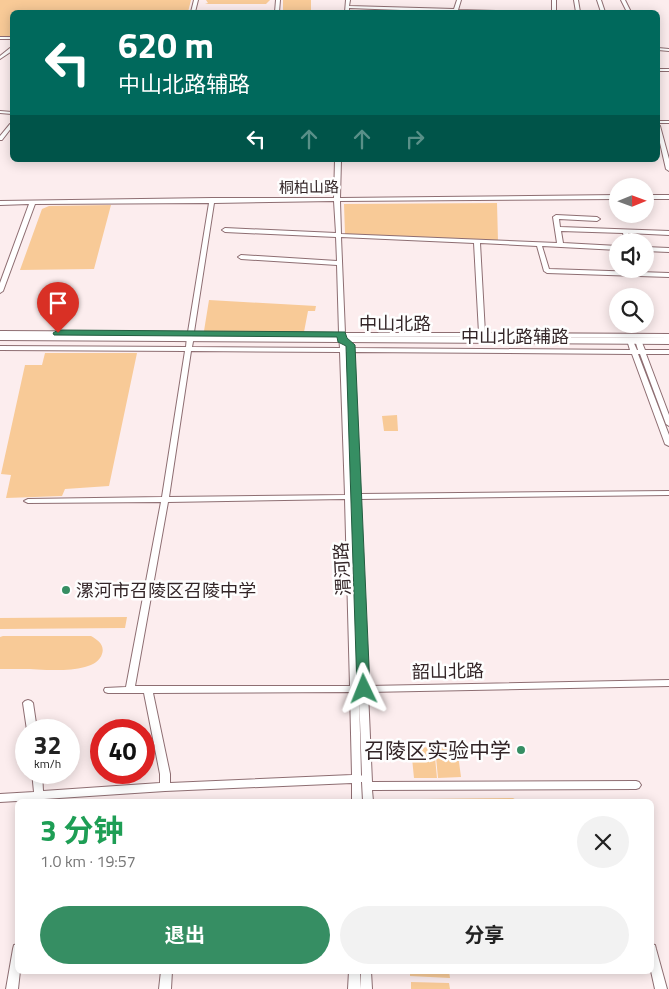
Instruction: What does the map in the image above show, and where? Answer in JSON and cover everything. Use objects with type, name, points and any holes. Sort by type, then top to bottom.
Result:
[{"type":"main road","name":"中山北路","points":[[0,338],[345,344],[669,346]]},
{"type":"main road","name":"中山北路","points":[[0,343],[190,341]]},
{"type":"main road","name":"中山北路","points":[[636,346],[669,341]]},
{"type":"street","points":[[347,10],[348,0]]},
{"type":"street","points":[[406,9],[409,0]]},
{"type":"street","points":[[348,6],[422,10]]},
{"type":"street","points":[[0,139],[10,127]]},
{"type":"street","points":[[660,134],[669,169]]},
{"type":"street","name":"渭河路","points":[[338,162],[336,199],[356,585],[359,689],[357,799]]},
{"type":"street","name":"桐柏山路","points":[[0,203],[609,197]]},
{"type":"street","points":[[654,197],[669,197]]},
{"type":"street","points":[[130,690],[165,499],[212,200]]},
{"type":"street","points":[[0,292],[33,202]]},
{"type":"street","points":[[560,245],[556,217],[597,219]]},
{"type":"street","points":[[558,229],[669,233]]},
{"type":"street","points":[[225,230],[609,248]]},
{"type":"street","points":[[476,242],[482,335]]},
{"type":"street","points":[[539,244],[547,271],[609,271]]},
{"type":"street","points":[[654,249],[669,250]]},
{"type":"street","points":[[241,257],[339,263]]},
{"type":"street","points":[[654,273],[669,275]]},
{"type":"street","points":[[0,333],[190,341]]},
{"type":"street","name":"中山北路辅路","points":[[345,344],[482,335],[669,336]]},
{"type":"street","points":[[0,348],[190,341]]},
{"type":"street","points":[[636,346],[669,352]]},
{"type":"street","points":[[636,346],[669,424]]},
{"type":"street","points":[[636,346],[669,444]]},
{"type":"street","points":[[28,501],[669,493]]},
{"type":"street","name":"韶山北路","points":[[108,690],[359,689],[669,683]]},
{"type":"street","name":"渭河路","points":[[359,689],[368,799]]},
{"type":"street","points":[[148,690],[165,774],[165,787]]},
{"type":"street","points":[[28,703],[30,719]]},
{"type":"street","points":[[0,798],[39,798],[165,787],[357,779],[368,782],[636,784]]},
{"type":"street","points":[[38,784],[39,798]]},
{"type":"street","points":[[654,961],[661,989]]},
{"type":"street","points":[[12,989],[15,970]]},
{"type":"street","points":[[165,989],[167,974]]},
{"type":"street","points":[[354,989],[355,974]]},
{"type":"street","points":[[366,974],[366,989]]},
{"type":"shaded area","points":[[0,0],[191,0],[188,10],[10,10],[10,37],[0,37]]},
{"type":"shaded area","points":[[206,0],[270,0],[266,4],[205,4],[208,3]]},
{"type":"shaded area","points":[[283,0],[311,0],[311,10],[283,10]]},
{"type":"shaded area","points":[[497,203],[498,241],[345,234],[344,204]]},
{"type":"shaded area","points":[[111,205],[94,269],[20,270],[42,209],[49,206]]},
{"type":"shaded area","points":[[209,300],[316,306],[315,311],[308,311],[304,332],[204,331]]},
{"type":"shaded area","points":[[45,353],[137,353],[109,486],[65,489],[62,496],[6,498],[11,475],[1,474],[25,365],[42,365]]},
{"type":"shaded area","points":[[397,415],[398,431],[384,431],[382,416]]},
{"type":"shaded area","points":[[127,617],[125,628],[0,629],[0,618]]},
{"type":"shaded area","points":[[91,636],[100,643],[103,651],[97,661],[89,666],[79,668],[67,670],[0,669],[0,637]]},
{"type":"shaded area","points":[[434,747],[437,778],[414,778],[411,748]]},
{"type":"shaded area","points":[[435,747],[457,747],[461,777],[438,778]]},
{"type":"shaded area","points":[[513,798],[515,799],[421,799]]},
{"type":"shaded area","points":[[410,974],[449,974],[450,978],[410,976]]},
{"type":"shaded area","points":[[411,982],[449,983],[450,989],[411,989]]},
{"type":"place","name":"漯河市召陵区召陵中学","points":[[66,590]]},
{"type":"place","name":"召陵区实验中学","points":[[521,750]]},
{"type":"route","points":[[58,333],[342,334],[342,340],[350,345],[364,689]]}]
